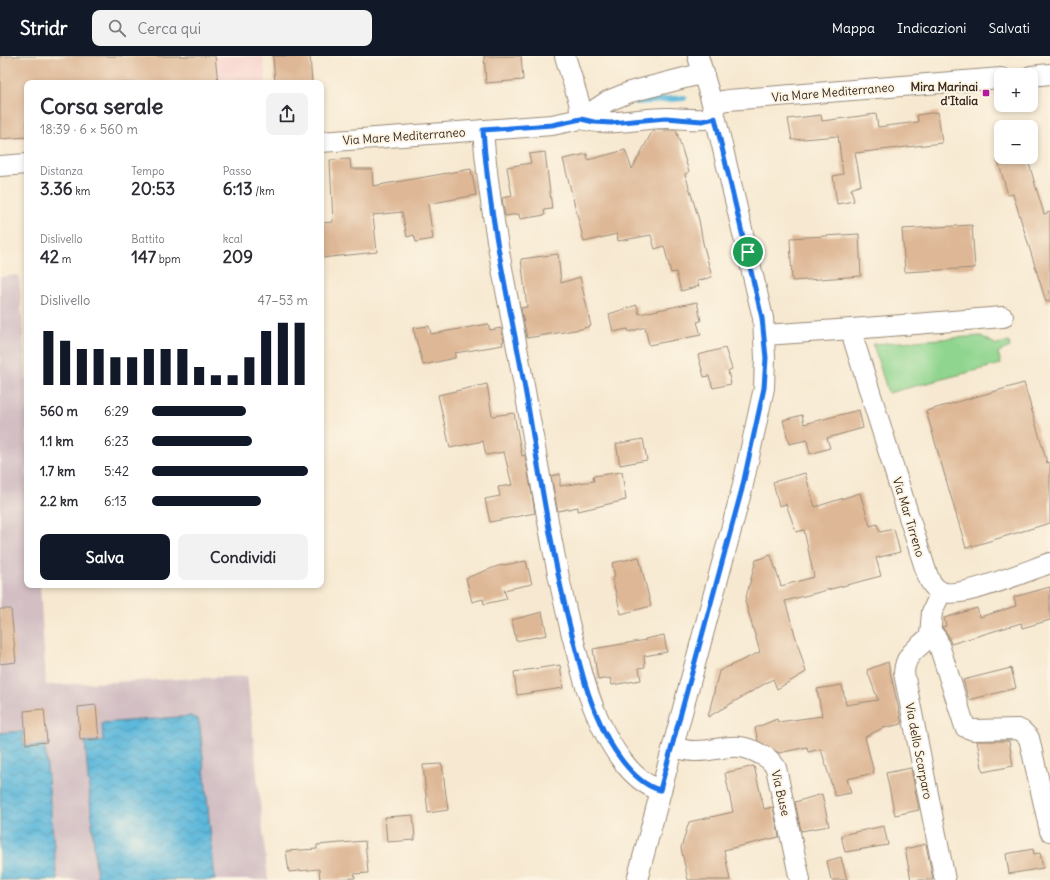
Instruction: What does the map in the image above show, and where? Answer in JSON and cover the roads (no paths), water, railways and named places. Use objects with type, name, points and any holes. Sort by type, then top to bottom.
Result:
[{"type":"street","points":[[565,56],[579,102],[581,119]]},
{"type":"street","points":[[637,880],[742,489],[759,418],[764,388],[765,335],[758,298],[714,111],[701,65]]},
{"type":"street","name":"Via Mare Mediterraneo","points":[[324,142],[552,125],[581,119],[608,101],[701,65]]},
{"type":"street","points":[[1038,75],[1050,74]]},
{"type":"street","name":"Via Mare Mediterraneo","points":[[581,119],[594,122],[611,123],[666,118],[702,121],[728,100],[994,79]]},
{"type":"street","points":[[483,130],[495,228],[513,319],[557,576],[580,668],[598,719],[624,763],[644,782],[660,790]]},
{"type":"street","points":[[0,166],[24,164]]},
{"type":"street","points":[[765,335],[1003,316]]},
{"type":"street","name":"Via Mar Tirreno","points":[[852,329],[854,341],[925,568],[930,582],[941,592]]},
{"type":"street","points":[[1050,563],[974,590],[958,593],[941,592],[932,612],[931,632],[937,640],[965,726],[973,730],[1018,729],[1028,738],[1050,831]]},
{"type":"street","name":"Via dello Scarparo","points":[[931,632],[928,638],[910,653],[906,660],[904,673],[945,880]]},
{"type":"street","name":"Via Buse","points":[[673,747],[695,751],[726,746],[740,746],[754,750],[772,762],[776,768],[800,880]]},
{"type":"water","points":[[191,716],[198,719],[200,727],[215,880],[97,880],[85,742],[103,741],[102,723]]},
{"type":"water","points":[[23,731],[24,746],[45,745],[57,880],[0,880],[0,733]]},
{"type":"waterway","points":[[637,102],[684,98]]},
{"type":"place","name":"Mira Marinai d'Italia","points":[[986,93]]}]
